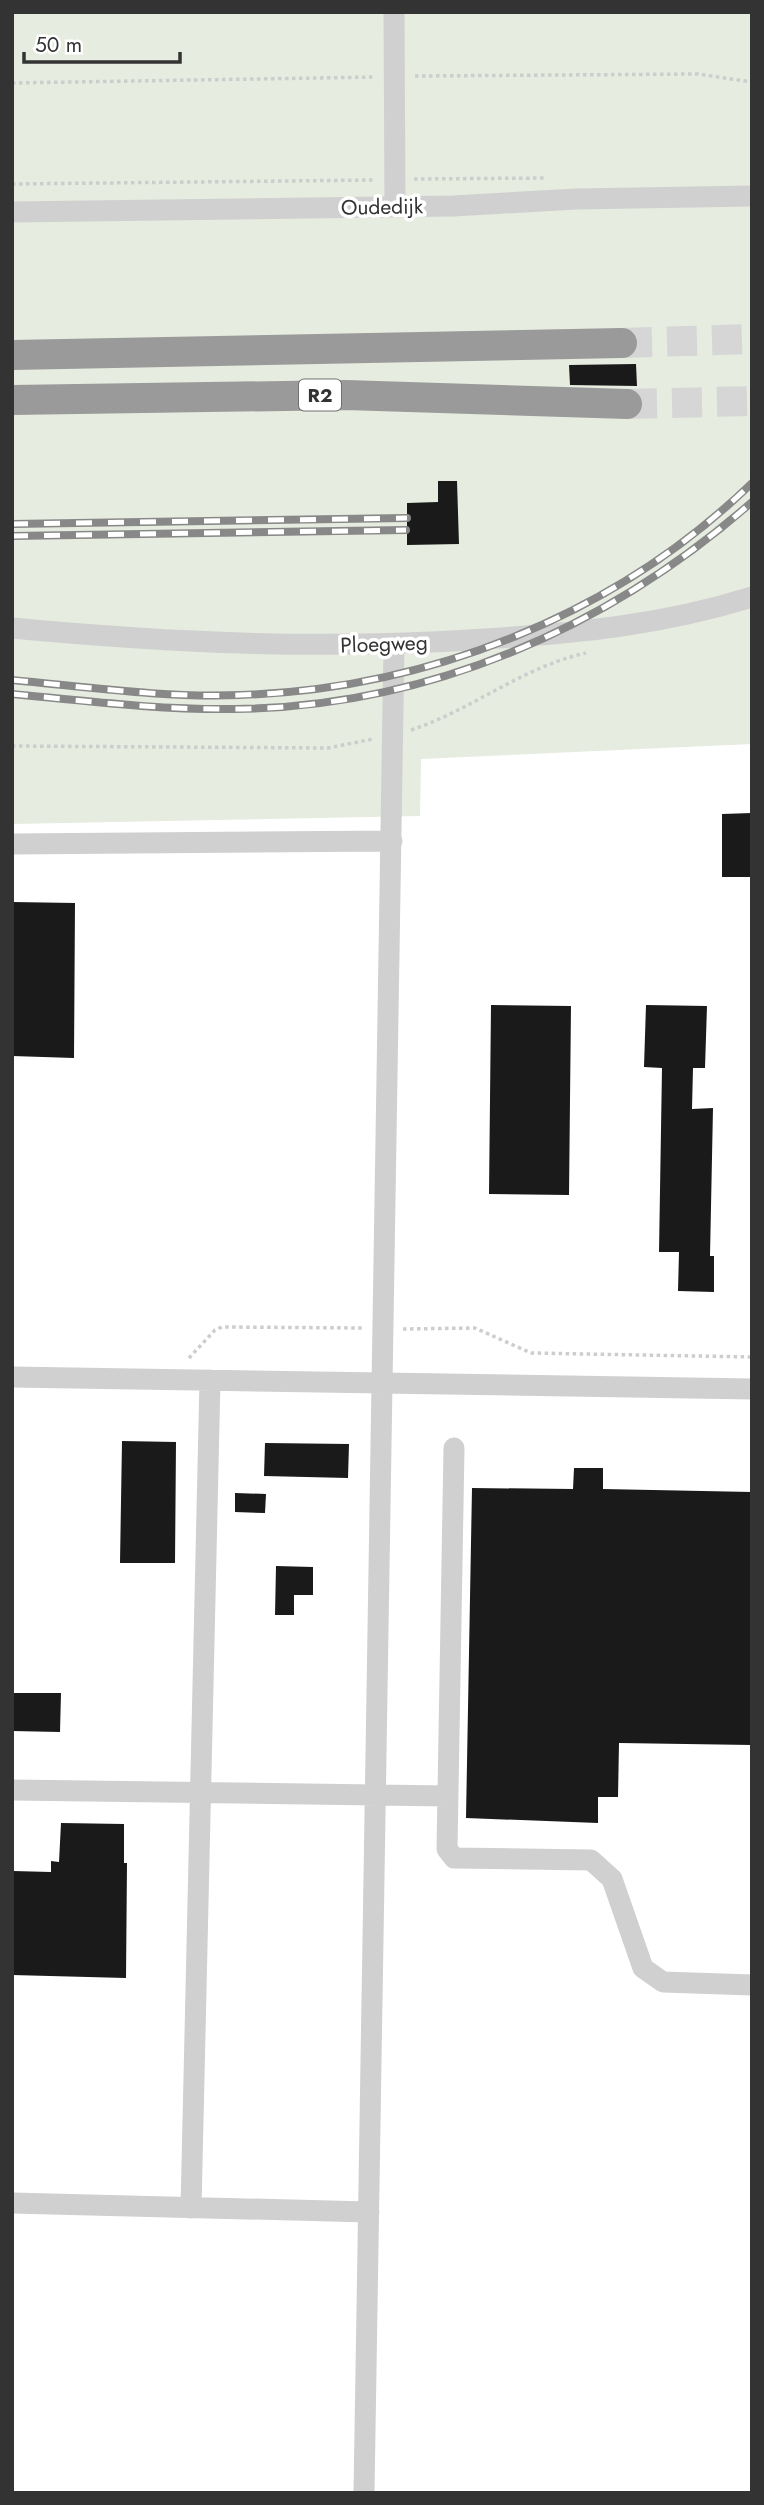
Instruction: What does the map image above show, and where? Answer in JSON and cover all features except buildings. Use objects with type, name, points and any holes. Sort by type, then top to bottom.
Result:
[{"type":"highway","points":[[12,355],[340,346],[622,343]]},
{"type":"highway","points":[[12,347],[105,354]]},
{"type":"highway","name":"R2","points":[[12,401],[346,395],[627,404]]},
{"type":"street","points":[[394,12],[395,207]]},
{"type":"street","name":"Oudedijk","points":[[12,212],[395,207],[752,196]]},
{"type":"street","name":"Ploegweg","points":[[12,628],[153,642],[281,647],[394,645],[629,627],[696,614],[752,597]]},
{"type":"street","points":[[364,2493],[394,645]]},
{"type":"street","points":[[12,844],[392,841]]},
{"type":"street","points":[[12,1377],[752,1389]]},
{"type":"street","points":[[191,2208],[210,1380]]},
{"type":"street","points":[[454,1448],[447,1849],[454,1857],[591,1860],[612,1879],[643,1968],[653,1978],[663,1982],[752,1985]]},
{"type":"street","points":[[12,1790],[447,1796]]},
{"type":"street","points":[[12,2203],[369,2212]]},
{"type":"shaded area","points":[[12,12],[752,12],[752,744],[421,759],[420,816],[12,824]]},
{"type":"tunnel","points":[[622,343],[752,339]]},
{"type":"tunnel","points":[[627,404],[752,401]]},
{"type":"railway","points":[[12,680],[154,693],[240,695],[310,690],[380,678],[449,660],[516,636],[580,607],[641,571],[699,530],[752,483]]},
{"type":"railway","points":[[12,694],[151,707],[207,709],[307,705],[377,694],[445,676],[512,652],[576,622],[638,587],[696,547],[752,502]]},
{"type":"railway","points":[[12,524],[407,518]]},
{"type":"railway","points":[[12,536],[406,530]]}]
